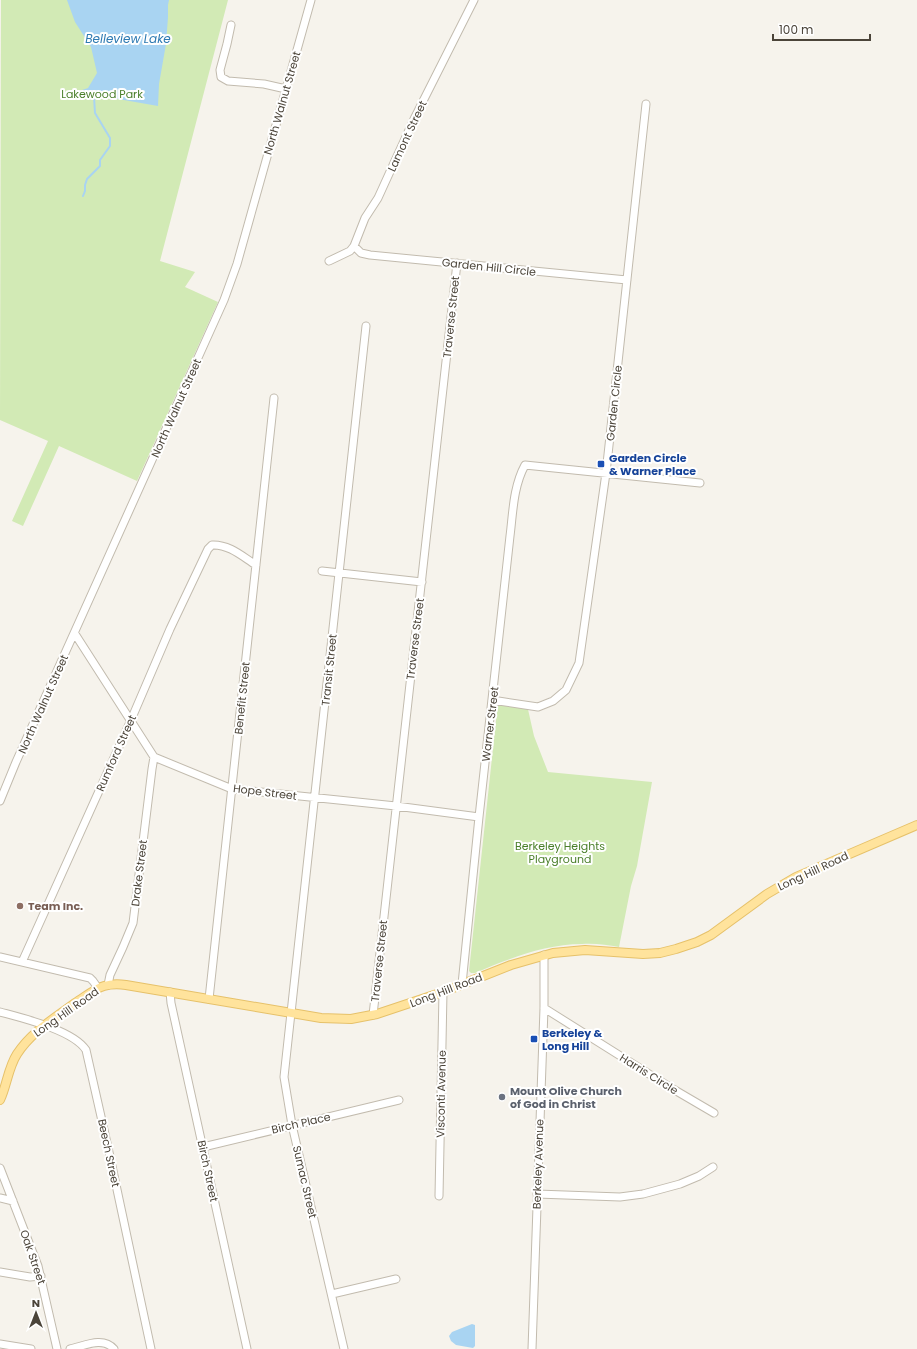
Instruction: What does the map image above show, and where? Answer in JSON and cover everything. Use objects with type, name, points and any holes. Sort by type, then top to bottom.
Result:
[{"type":"main road","name":"Long Hill Road","points":[[0,1100],[16,1056],[28,1040],[46,1025],[98,988],[108,985],[122,984],[320,1018],[351,1019],[373,1015],[443,992],[511,965],[544,955],[585,950],[628,954],[647,954],[668,951],[685,946],[704,939],[717,931],[768,894],[796,877],[917,825]]},
{"type":"street","name":"North Walnut Street","points":[[0,801],[224,300],[237,264],[311,0]]},
{"type":"street","name":"Lamont Street","points":[[354,246],[365,218],[378,198],[414,119],[474,0]]},
{"type":"street","points":[[230,25],[220,76],[226,80],[258,83],[286,89]]},
{"type":"street","name":"Garden Circle","points":[[492,700],[538,707],[553,701],[566,690],[579,663],[606,473],[646,104]]},
{"type":"street","points":[[329,261],[350,251],[354,246]]},
{"type":"street","name":"Garden Hill Circle","points":[[354,246],[359,251],[366,254],[523,271],[627,280]]},
{"type":"street","name":"Traverse Street","points":[[373,1015],[457,263]]},
{"type":"street","name":"Transit Street","points":[[291,1013],[366,326]]},
{"type":"street","name":"Benefit Street","points":[[209,999],[274,398]]},
{"type":"street","name":"Warner Street","points":[[462,984],[479,817],[515,498],[520,475],[524,465],[606,473]]},
{"type":"street","points":[[606,473],[700,483]]},
{"type":"street","name":"Rumford Street","points":[[22,962],[131,720],[173,622],[208,549],[212,545],[226,547],[256,565]]},
{"type":"street","points":[[322,571],[422,582]]},
{"type":"street","points":[[74,634],[154,757]]},
{"type":"street","name":"Hope Street","points":[[154,757],[232,789],[396,806],[479,817]]},
{"type":"street","name":"Drake Street","points":[[108,985],[110,975],[133,923],[154,757]]},
{"type":"street","name":"Berkeley Avenue","points":[[532,1349],[544,1008],[544,955]]},
{"type":"street","points":[[0,957],[90,978],[98,988]]},
{"type":"street","name":"Birch Street","points":[[170,992],[171,1003],[247,1349]]},
{"type":"street","name":"Visconti Avenue","points":[[439,1196],[443,992]]},
{"type":"street","name":"Harris Circle","points":[[544,1008],[714,1113]]},
{"type":"street","name":"Beech Street","points":[[0,1012],[46,1025],[79,1043],[87,1054],[151,1349]]},
{"type":"street","name":"Sumac Street","points":[[291,1013],[284,1078],[292,1125],[344,1349]]},
{"type":"street","name":"Birch Place","points":[[203,1147],[399,1100]]},
{"type":"street","name":"Oak Street","points":[[0,1168],[41,1276],[57,1349]]},
{"type":"street","points":[[537,1194],[620,1197],[643,1194],[680,1184],[713,1168]]},
{"type":"street","points":[[0,1198],[13,1201]]},
{"type":"street","points":[[0,1272],[30,1277],[41,1276]]},
{"type":"street","points":[[332,1294],[396,1279]]},
{"type":"street","points":[[70,1349],[102,1342],[107,1343],[114,1349]]},
{"type":"street","points":[[0,1344],[31,1349]]},
{"type":"green space","name":"Lakewood Park","points":[[1,0],[228,0],[160,261],[195,272],[185,287],[218,302],[137,481],[59,446],[23,526],[12,521],[48,441],[0,420]]},
{"type":"green space","name":"Berkeley Heights Playground","points":[[498,702],[527,705],[534,736],[548,772],[652,782],[637,866],[631,886],[619,947],[592,944],[568,945],[541,949],[475,973],[471,973],[469,971]]},
{"type":"water","name":"Belleview Lake","points":[[67,0],[169,0],[166,44],[159,84],[158,106],[101,96],[99,99],[81,96],[82,90],[88,88],[97,73],[91,47],[75,22]]},
{"type":"water","points":[[472,1324],[475,1325],[475,1346],[473,1348],[456,1345],[451,1341],[449,1336],[452,1332]]},
{"type":"waterway","points":[[83,196],[87,179],[100,166],[100,160],[110,146],[110,138],[95,113],[94,97]]},
{"type":"place","name":"Garden Circle & Warner Place","points":[[601,464]]},
{"type":"place","name":"Team Inc.","points":[[20,906]]},
{"type":"place","name":"Berkeley & Long Hill","points":[[534,1039]]},
{"type":"place","name":"Mount Olive Church of God in Christ","points":[[502,1097]]}]
